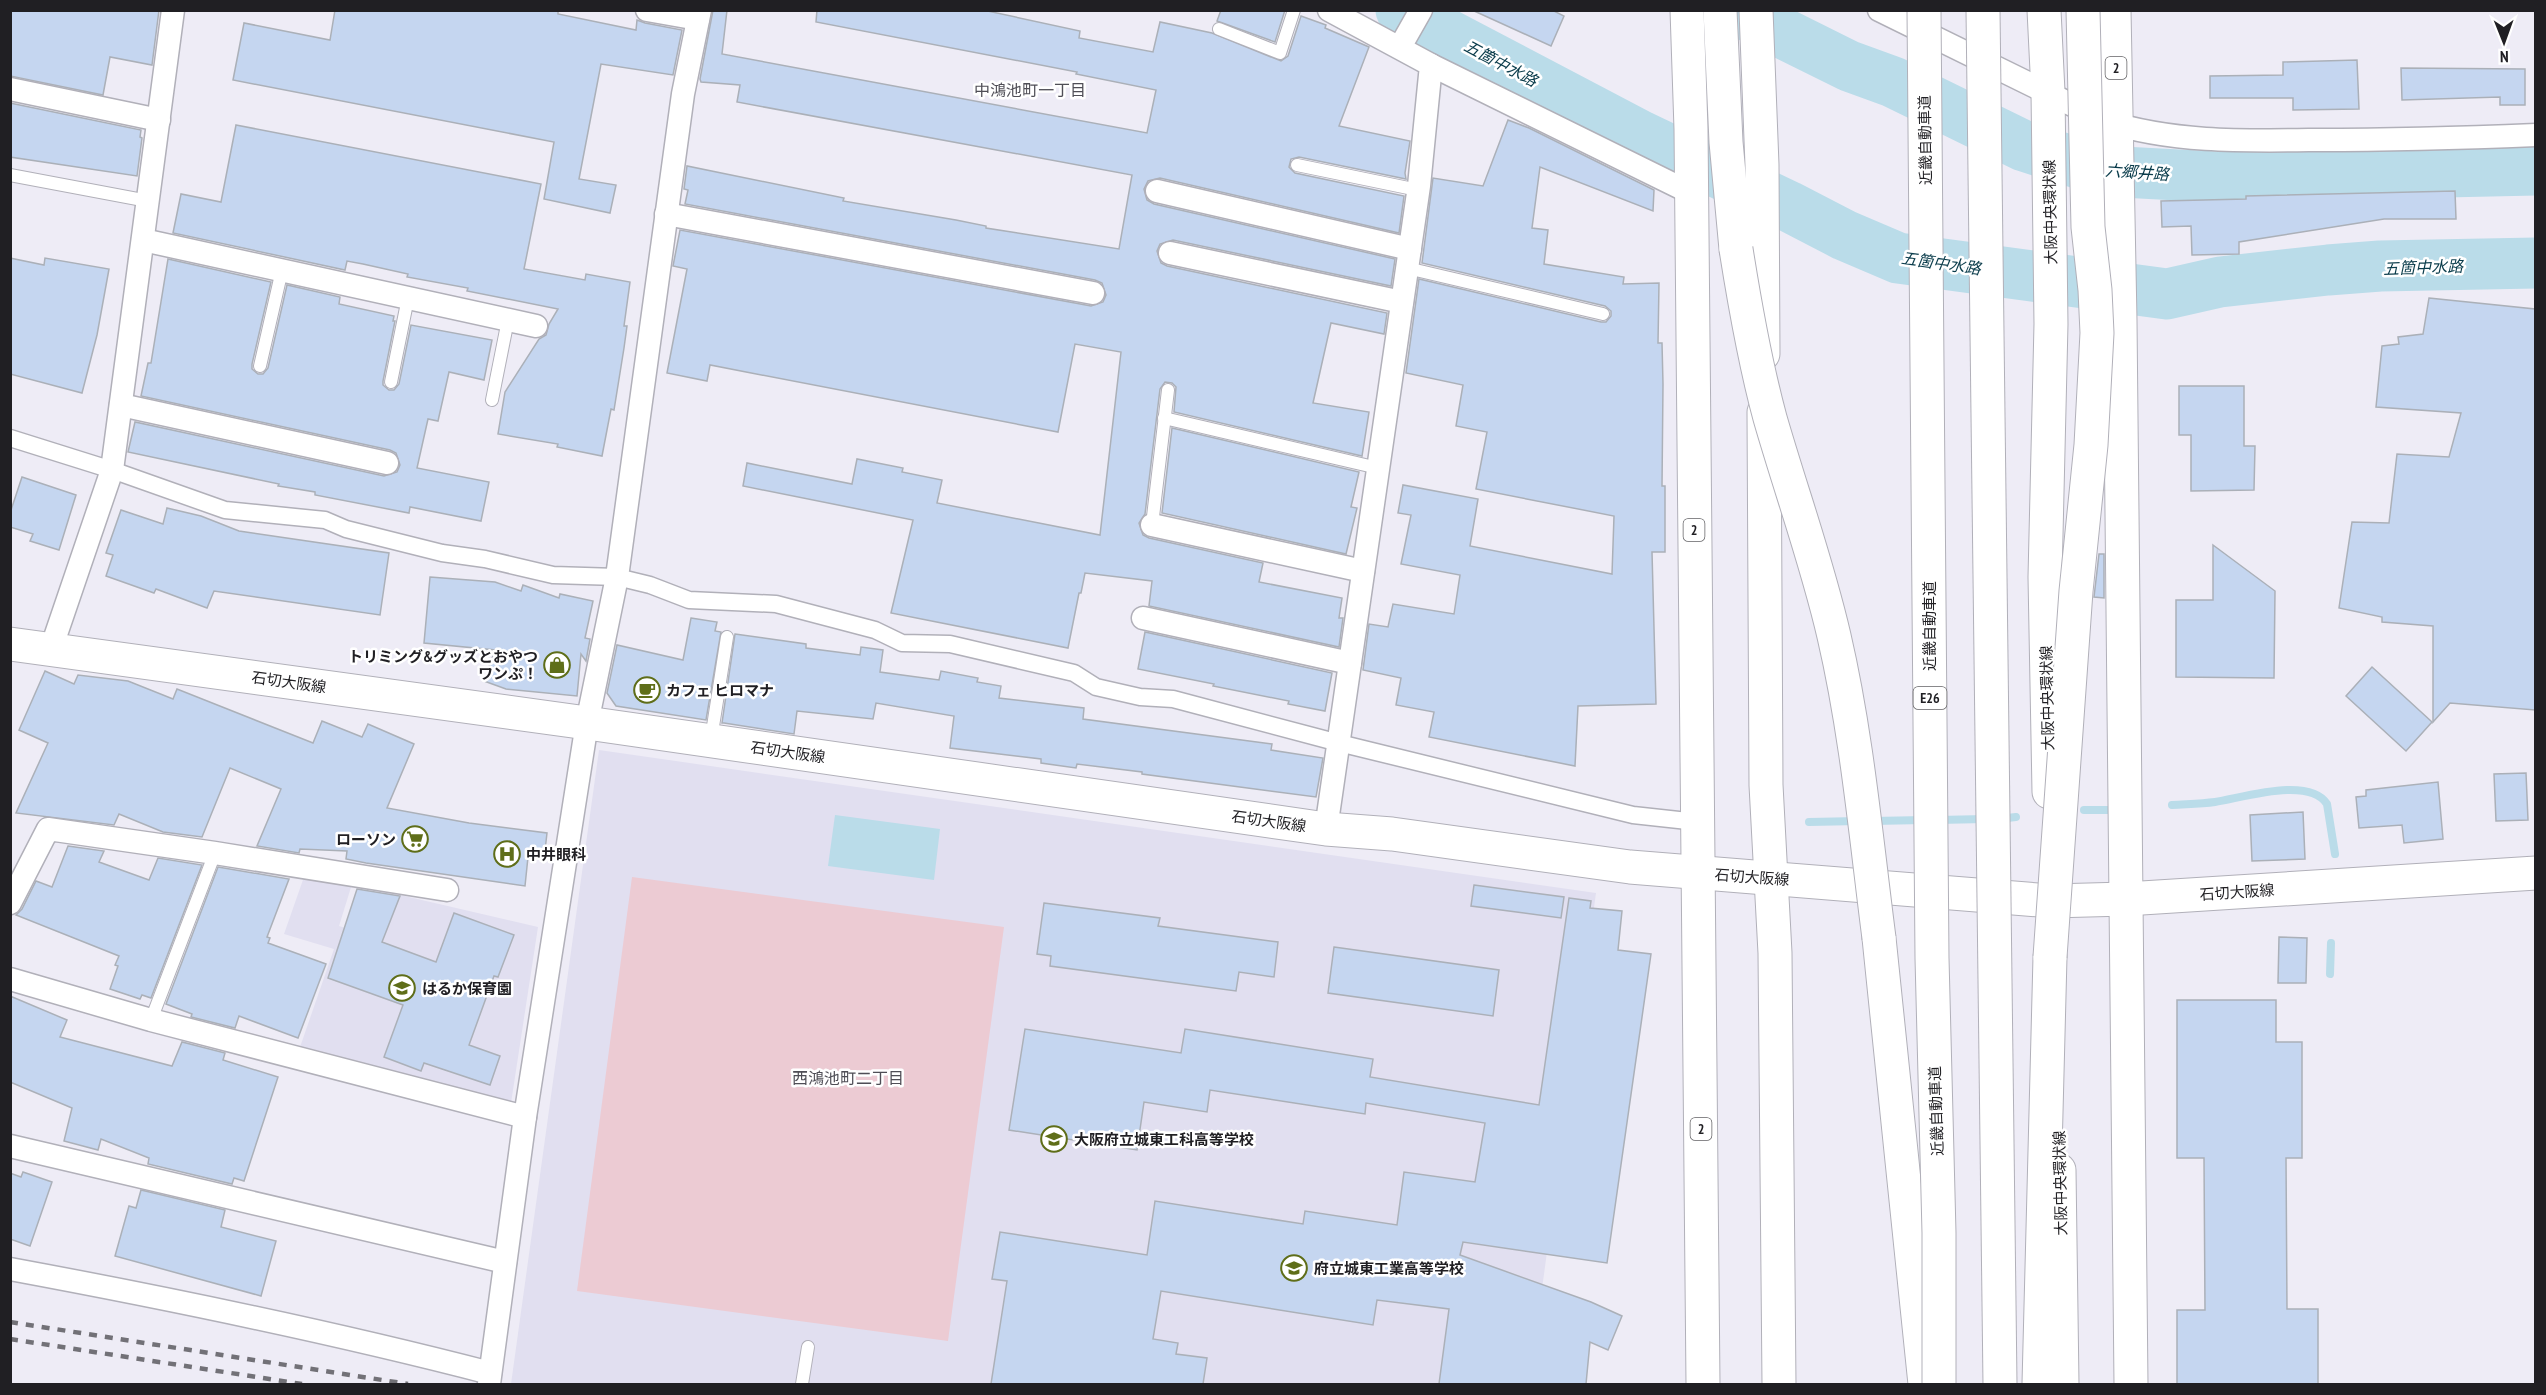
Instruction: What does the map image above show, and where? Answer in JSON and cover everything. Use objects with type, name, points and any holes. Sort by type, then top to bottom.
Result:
[{"type":"main road","points":[[1720,10],[1729,185],[1736,249],[1748,321],[1770,416],[1817,568],[1835,638],[1848,710],[1879,938],[1924,1384]]},
{"type":"main road","points":[[1756,10],[1762,165],[1766,785],[1775,953],[1779,1384]]},
{"type":"main road","name":"近畿自動車道","points":[[1924,10],[1932,946],[1939,1233],[1939,1384]]},
{"type":"main road","points":[[1983,10],[2000,1384]]},
{"type":"main road","name":"大阪中央環状線","points":[[2044,10],[2049,126],[2051,264],[2045,577],[2051,901],[2057,970],[2062,1384]]},
{"type":"main road","points":[[2039,1384],[2050,957],[2076,591],[2091,445],[2097,333],[2088,227],[2083,10]]},
{"type":"main road","name":"2","points":[[2114,10],[2119,201],[2131,1384]]},
{"type":"main road","name":"2","points":[[1687,12],[1691,129],[1703,1384]]},
{"type":"main road","name":"石切大阪線","points":[[10,644],[587,723],[1326,829],[1392,834],[1591,862],[1698,873],[2051,901],[2126,899],[2535,873]]},
{"type":"street","points":[[51,649],[112,470],[173,10]]},
{"type":"street","points":[[10,1269],[209,1306],[399,1349],[490,1379],[525,1117],[587,723],[617,577],[683,94],[699,15],[647,10]]},
{"type":"street","points":[[1329,10],[1404,40],[1431,65],[1691,191]]},
{"type":"street","points":[[1404,40],[1421,10]]},
{"type":"street","points":[[1879,10],[2104,121],[2118,136],[2220,141],[2418,140],[2535,135]]},
{"type":"street","points":[[1326,829],[1418,190],[1431,65]]},
{"type":"street","points":[[10,89],[159,120]]},
{"type":"street","points":[[1157,191],[1408,259]]},
{"type":"street","points":[[666,214],[1093,292]]},
{"type":"street","points":[[143,240],[536,326]]},
{"type":"street","points":[[1170,253],[1402,302]]},
{"type":"street","points":[[121,405],[387,463]]},
{"type":"street","points":[[10,438],[112,470],[225,510],[325,520],[346,530],[442,553],[485,559],[553,574],[617,577],[650,585],[689,600],[776,604],[875,630],[902,643],[950,644],[1074,673],[1096,687],[1140,696],[1173,699],[1339,743],[1633,815],[1697,822]]},
{"type":"street","points":[[1152,525],[1363,571]]},
{"type":"street","points":[[1143,618],[1350,663]]},
{"type":"street","points":[[10,903],[48,829],[447,890]]},
{"type":"street","points":[[10,980],[151,1020],[525,1117]]},
{"type":"street","points":[[10,1146],[505,1262]]},
{"type":"lane","points":[[1219,29],[1280,53],[1294,10]]},
{"type":"lane","points":[[1297,165],[1418,190]]},
{"type":"lane","points":[[10,175],[148,201]]},
{"type":"lane","points":[[1408,259],[1603,314]]},
{"type":"lane","points":[[260,366],[282,270]]},
{"type":"lane","points":[[391,382],[408,298]]},
{"type":"lane","points":[[492,400],[508,320]]},
{"type":"lane","points":[[1152,525],[1168,390]]},
{"type":"lane","points":[[1164,418],[1378,468]]},
{"type":"lane","points":[[711,741],[727,637]]},
{"type":"lane","points":[[151,1020],[215,853]]},
{"type":"lane","points":[[802,1384],[808,1347]]},
{"type":"shaded area","name":"大阪府立城東工科高等学校","points":[[599,750],[1596,893],[1529,1384],[511,1384]]},
{"type":"shaded area","points":[[304,877],[352,884],[339,926],[368,935],[383,891],[538,927],[511,1103],[299,1050],[334,949],[284,934]]},
{"type":"shaded area","points":[[632,877],[1004,927],[948,1341],[577,1291]]},
{"type":"water","points":[[835,815],[940,829],[934,880],[828,866]]},
{"type":"building","points":[[10,10],[159,10],[152,65],[110,57],[103,95],[10,76]]},
{"type":"building","points":[[335,10],[558,10],[558,14],[636,30],[637,20],[682,30],[673,75],[601,64],[579,179],[616,185],[610,213],[544,199],[554,142],[233,80],[244,23],[330,40]]},
{"type":"building","points":[[713,10],[727,10],[722,54],[1147,133],[1156,90],[1076,74],[1077,72],[816,22],[817,10],[983,10],[1080,31],[1079,38],[1153,52],[1160,22],[1212,33],[1281,61],[1288,56],[1301,16],[1326,25],[1325,28],[1369,47],[1339,126],[1410,141],[1406,179],[1299,157],[1291,159],[1289,167],[1295,173],[1404,196],[1399,233],[1160,178],[1148,181],[1144,189],[1147,200],[1154,204],[1395,259],[1391,286],[1173,240],[1160,244],[1157,251],[1161,263],[1167,266],[1387,313],[1384,334],[1331,323],[1313,403],[1369,412],[1362,456],[1174,412],[1176,387],[1172,383],[1165,382],[1160,389],[1145,514],[1139,523],[1143,535],[1149,538],[1263,563],[1259,582],[1342,598],[1339,618],[1343,618],[1339,647],[1149,606],[1152,581],[1085,573],[1068,648],[891,613],[913,520],[743,486],[747,463],[852,484],[857,459],[903,468],[902,472],[942,480],[937,503],[1100,535],[1121,352],[1075,344],[1058,432],[710,365],[707,381],[667,373],[687,269],[673,266],[680,230],[1091,306],[1103,302],[1106,295],[1102,283],[1095,280],[685,204],[688,190],[684,189],[687,166],[844,198],[843,201],[956,220],[986,226],[986,228],[1119,249],[1132,175],[737,102],[740,85],[701,82],[700,79]]},
{"type":"building","points":[[1221,10],[1285,10],[1275,42],[1217,21]]},
{"type":"building","points":[[1472,10],[1552,10],[1564,16],[1551,46]]},
{"type":"building","points":[[2357,60],[2359,109],[2293,110],[2293,98],[2210,98],[2210,76],[2283,75],[2283,62]]},
{"type":"building","points":[[2401,68],[2525,69],[2525,105],[2500,105],[2500,97],[2402,100]]},
{"type":"building","points":[[10,103],[141,130],[137,176],[10,157]]},
{"type":"building","points":[[1508,120],[1529,128],[1654,190],[1653,211],[1540,167],[1532,228],[1548,230],[1544,264],[1624,277],[1623,284],[1659,283],[1658,343],[1662,343],[1662,486],[1665,486],[1665,552],[1652,552],[1656,704],[1578,706],[1575,766],[1429,737],[1434,712],[1396,705],[1401,678],[1363,670],[1369,624],[1388,627],[1393,604],[1454,614],[1460,575],[1401,564],[1411,515],[1398,513],[1403,485],[1478,499],[1470,546],[1612,574],[1614,516],[1476,489],[1487,432],[1456,426],[1463,385],[1406,373],[1419,279],[1601,322],[1606,322],[1611,316],[1611,311],[1605,306],[1422,263],[1433,178],[1483,186]]},
{"type":"building","points":[[236,125],[541,184],[524,269],[585,280],[586,274],[630,282],[624,326],[627,326],[624,348],[614,410],[611,409],[602,456],[557,447],[558,444],[498,434],[505,392],[539,339],[546,335],[549,324],[558,309],[467,291],[468,288],[407,277],[408,274],[363,264],[347,261],[345,270],[173,233],[181,194],[221,202]]},
{"type":"building","points":[[2455,191],[2456,219],[2384,219],[2239,242],[2239,254],[2192,255],[2191,226],[2162,227],[2161,201],[2246,199],[2246,196]]},
{"type":"building","points":[[10,258],[44,265],[45,258],[109,269],[97,335],[82,393],[10,374]]},
{"type":"building","points":[[168,259],[271,282],[252,364],[252,369],[258,374],[263,374],[268,368],[287,285],[340,297],[339,304],[394,316],[393,321],[395,321],[383,381],[383,385],[389,390],[394,390],[399,384],[411,325],[492,340],[484,380],[449,372],[438,421],[428,419],[417,468],[489,482],[481,521],[410,507],[409,513],[315,495],[315,492],[278,486],[279,484],[128,452],[135,422],[384,476],[397,472],[400,465],[396,453],[390,450],[141,396],[148,363],[151,363]]},
{"type":"building","points":[[2429,298],[2535,309],[2535,710],[2450,703],[2433,722],[2433,626],[2382,622],[2382,617],[2339,608],[2352,522],[2389,523],[2397,454],[2449,457],[2461,413],[2376,407],[2382,346],[2399,344],[2398,337],[2423,334]]},
{"type":"building","points":[[2179,386],[2244,386],[2244,446],[2255,446],[2254,490],[2191,491],[2191,435],[2179,435]]},
{"type":"building","points":[[1172,428],[1359,472],[1351,507],[1357,508],[1346,554],[1162,513]]},
{"type":"building","points":[[22,477],[76,495],[59,550],[30,541],[33,534],[10,527],[10,513]]},
{"type":"building","points":[[167,508],[201,516],[239,531],[389,553],[380,615],[214,591],[207,608],[156,589],[154,593],[106,576],[113,555],[106,553],[121,510],[163,524]]},
{"type":"building","points":[[2213,545],[2275,591],[2274,678],[2176,677],[2176,600],[2213,600]]},
{"type":"building","points":[[2099,554],[2104,554],[2104,598],[2094,597]]},
{"type":"building","points":[[430,577],[495,582],[521,591],[523,585],[559,598],[560,594],[593,601],[585,638],[590,639],[586,661],[581,654],[577,696],[506,689],[484,681],[495,650],[424,643]]},
{"type":"building","points":[[691,618],[717,622],[715,631],[721,632],[706,720],[616,706],[607,693],[617,645],[683,660]]},
{"type":"building","points":[[1145,632],[1332,673],[1325,711],[1288,704],[1289,701],[1213,686],[1214,684],[1138,669]]},
{"type":"building","points":[[735,634],[806,644],[806,648],[860,655],[861,647],[883,650],[880,672],[939,680],[941,671],[978,678],[977,682],[1001,686],[999,698],[1084,708],[1083,719],[1272,744],[1271,750],[1323,758],[1316,797],[1077,764],[1076,768],[1041,763],[1041,759],[950,748],[954,716],[876,703],[873,719],[797,711],[794,734],[722,723]]},
{"type":"building","points":[[2372,667],[2432,722],[2406,751],[2346,696]]},
{"type":"building","points":[[45,671],[74,684],[78,675],[128,681],[173,699],[177,689],[313,743],[322,721],[362,737],[368,724],[414,744],[387,808],[469,823],[547,833],[544,859],[528,857],[525,886],[366,863],[346,859],[347,851],[300,849],[299,853],[257,846],[281,789],[230,768],[202,837],[163,832],[119,814],[114,825],[16,813],[48,743],[19,730]]},
{"type":"building","points":[[2526,773],[2528,820],[2496,821],[2494,774]]},
{"type":"building","points":[[2438,782],[2443,839],[2404,843],[2402,825],[2359,828],[2356,797],[2366,796],[2366,790]]},
{"type":"building","points":[[2303,812],[2305,859],[2252,861],[2250,815]]},
{"type":"building","points":[[68,846],[104,851],[99,862],[149,880],[158,858],[202,865],[151,998],[142,995],[140,999],[110,989],[119,956],[16,915],[22,909],[36,881],[52,887]]},
{"type":"building","points":[[218,867],[289,879],[267,937],[270,938],[268,943],[326,964],[298,1038],[239,1016],[235,1028],[191,1017],[192,1014],[166,1004]]},
{"type":"building","points":[[1474,885],[1564,897],[1561,918],[1471,906]]},
{"type":"building","points":[[357,889],[400,896],[382,942],[436,962],[454,913],[514,935],[498,977],[494,976],[469,1045],[500,1056],[490,1085],[424,1063],[421,1071],[384,1057],[403,1005],[328,978]]},
{"type":"building","points":[[1569,898],[1591,901],[1590,908],[1622,911],[1618,950],[1651,954],[1607,1263],[1463,1242],[1460,1255],[1591,1302],[1622,1316],[1608,1350],[1590,1342],[1586,1384],[1439,1384],[1449,1309],[1377,1300],[1373,1325],[1161,1291],[1153,1339],[1178,1343],[1176,1354],[1207,1358],[1203,1384],[991,1384],[1007,1281],[992,1279],[1000,1232],[1147,1255],[1155,1201],[1303,1224],[1305,1211],[1397,1225],[1404,1172],[1475,1182],[1485,1123],[1366,1103],[1365,1114],[1210,1090],[1207,1112],[1144,1102],[1137,1150],[1009,1130],[1025,1029],[1181,1053],[1185,1029],[1373,1059],[1370,1077],[1539,1105]]},
{"type":"building","points":[[1044,903],[1160,918],[1158,926],[1278,942],[1274,977],[1239,972],[1236,991],[1050,966],[1051,956],[1037,954]]},
{"type":"building","points":[[2279,937],[2307,938],[2306,983],[2278,983]]},
{"type":"building","points":[[1334,947],[1499,970],[1493,1016],[1328,993]]},
{"type":"building","points":[[10,996],[67,1020],[60,1037],[172,1066],[182,1042],[225,1053],[223,1060],[278,1077],[244,1181],[234,1178],[232,1184],[148,1164],[149,1158],[101,1139],[98,1150],[64,1141],[72,1108],[10,1082]]},
{"type":"building","points":[[2177,1000],[2276,1000],[2276,1042],[2302,1042],[2302,1158],[2286,1158],[2287,1309],[2318,1309],[2318,1384],[2177,1384],[2177,1310],[2205,1310],[2204,1158],[2177,1158]]},
{"type":"building","points":[[23,1172],[52,1182],[30,1246],[10,1239],[10,1173],[21,1177]]},
{"type":"building","points":[[141,1190],[225,1210],[221,1227],[276,1241],[261,1296],[115,1256],[129,1206],[136,1208]]},
{"type":"waterway","name":"五箇中水路","points":[[1401,10],[1641,136],[1844,235],[1898,258],[2167,294],[2220,282],[2328,270],[2380,266],[2536,263]]},
{"type":"waterway","name":"六郷井路","points":[[1736,10],[1849,66],[1893,82],[2024,146],[2103,171],[2216,177],[2536,170]]},
{"type":"waterway","points":[[2172,805],[2215,802],[2274,791],[2306,791],[2318,796],[2327,804],[2335,854]]},
{"type":"waterway","points":[[2084,810],[2109,810]]},
{"type":"waterway","points":[[1998,819],[2016,817]]},
{"type":"waterway","points":[[1938,820],[1985,819]]},
{"type":"waterway","points":[[1872,821],[1925,820]]},
{"type":"waterway","points":[[1809,822],[1859,821]]},
{"type":"waterway","points":[[2330,974],[2331,943]]},
{"type":"railway","points":[[10,1322],[408,1384]]},
{"type":"railway","points":[[10,1339],[302,1384]]},
{"type":"place","name":"トリミング&グッズとおやつ ワンぷ！","points":[[557,665]]},
{"type":"place","name":"カフェ ヒロマナ","points":[[647,690]]},
{"type":"place","name":"ローソン","points":[[415,839]]},
{"type":"place","name":"中井眼科","points":[[507,854]]},
{"type":"place","name":"はるか保育園","points":[[402,988]]},
{"type":"place","name":"大阪府立城東工科高等学校","points":[[1054,1139]]},
{"type":"place","name":"府立城東工業高等学校","points":[[1294,1268]]},
{"type":"district","name":"中鴻池町一丁目","points":[[1030,90]]},
{"type":"district","name":"西鴻池町二丁目","points":[[848,1078]]}]
